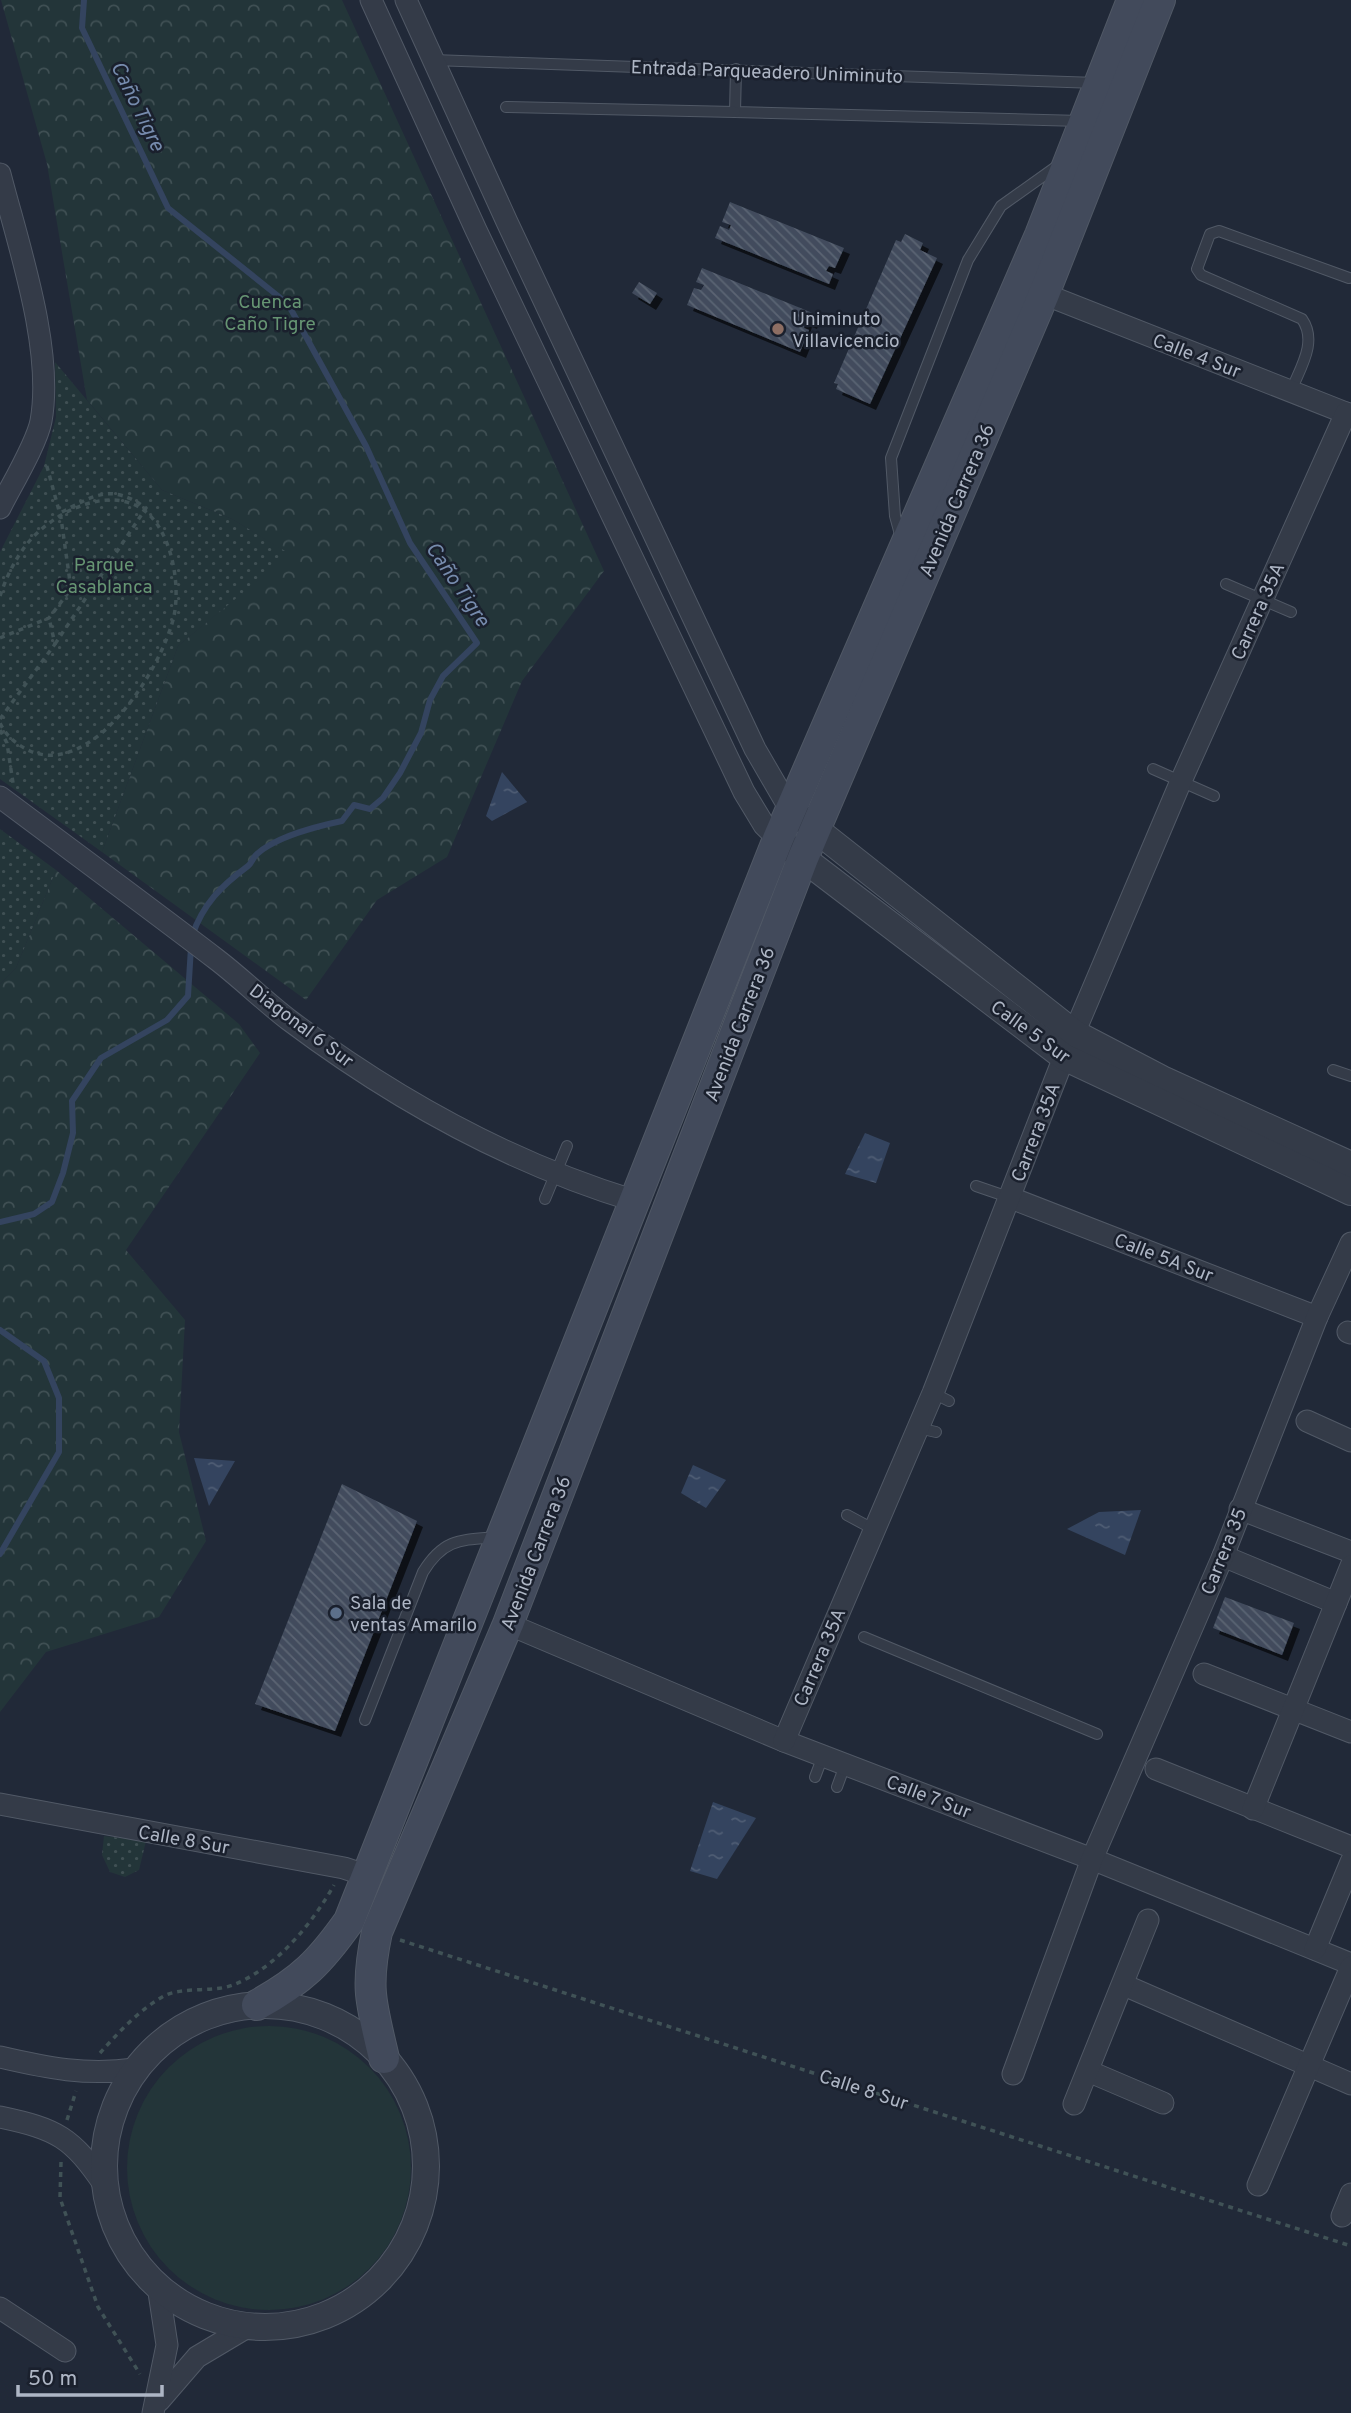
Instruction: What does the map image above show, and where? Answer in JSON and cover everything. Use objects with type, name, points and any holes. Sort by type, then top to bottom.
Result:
[{"type":"main road","name":"Avenida Carrera 36","points":[[257,2005],[297,1982],[324,1956],[349,1921],[356,1872],[505,1536],[778,839],[1040,235],[1132,0]]},
{"type":"main road","name":"Avenida Carrera 36","points":[[384,2058],[370,2004],[368,1973],[377,1932],[508,1624],[803,858],[1044,294],[1160,0]]},
{"type":"street","points":[[371,0],[475,230],[744,792],[764,825],[778,839]]},
{"type":"street","points":[[406,0],[755,749],[791,811]]},
{"type":"street","points":[[0,174],[37,318],[41,422],[0,508]]},
{"type":"street","name":"Calle 4 Sur","points":[[1044,294],[1349,414]]},
{"type":"street","name":"Carrera 35A","points":[[784,1741],[873,1529],[927,1430],[941,1397],[1064,1057],[1181,781],[1349,414]]},
{"type":"street","name":"Diagonal 6 Sur","points":[[6,802],[218,960],[289,1020],[380,1084],[432,1114],[556,1173],[635,1201]]},
{"type":"street","name":"Calle 5 Sur","points":[[791,811],[1074,1033],[1162,1079],[1351,1165]]},
{"type":"street","name":"Calle 5 Sur","points":[[778,839],[1064,1057],[1351,1192]]},
{"type":"street","name":"Calle 5A Sur","points":[[1011,1198],[1317,1317]]},
{"type":"street","name":"Carrera 35","points":[[1013,2074],[1092,1859],[1223,1556],[1317,1317],[1351,1243]]},
{"type":"street","points":[[1307,1421],[1351,1441]]},
{"type":"street","points":[[1240,1509],[1351,1552]]},
{"type":"street","points":[[1223,1556],[1336,1603]]},
{"type":"street","points":[[1253,1808],[1351,1566]]},
{"type":"street","name":"Calle 7 Sur","points":[[508,1624],[784,1741],[1092,1859],[1351,1965]]},
{"type":"street","points":[[1204,1674],[1351,1732]]},
{"type":"street","points":[[1156,1769],[1351,1847]]},
{"type":"street","name":"Calle 8 Sur","points":[[0,1804],[356,1872]]},
{"type":"street","points":[[1315,1949],[1351,1862]]},
{"type":"street","points":[[1074,2104],[1148,1920]]},
{"type":"street","points":[[1258,2185],[1351,1965]]},
{"type":"street","points":[[1124,1985],[1351,2084]]},
{"type":"street","points":[[257,2005],[292,2008],[326,2018],[357,2035],[384,2058],[411,2102],[421,2126],[426,2164],[422,2203],[409,2239],[388,2271],[359,2297],[336,2310],[288,2326],[248,2326],[216,2319],[195,2310],[158,2287],[122,2241],[111,2214],[105,2186],[104,2151],[111,2117],[135,2069],[163,2040],[184,2026],[232,2008],[257,2005]]},
{"type":"street","points":[[0,2057],[81,2073],[104,2074],[135,2069]]},
{"type":"street","points":[[1088,2071],[1163,2103]]},
{"type":"street","points":[[0,2117],[36,2124],[62,2137],[80,2150],[105,2186]]},
{"type":"street","points":[[1342,2216],[1351,2194]]},
{"type":"street","points":[[155,2408],[167,2345],[158,2287]]},
{"type":"street","points":[[0,2308],[65,2351]]},
{"type":"street","points":[[155,2408],[197,2357],[248,2326]]},
{"type":"lane","name":"Entrada Parqueadero Uniminuto","points":[[433,60],[1100,83]]},
{"type":"lane","points":[[735,112],[736,69]]},
{"type":"lane","points":[[506,107],[1084,121]]},
{"type":"lane","points":[[904,551],[895,516],[891,458],[968,260],[1001,206],[1070,156]]},
{"type":"lane","points":[[1291,391],[1310,340],[1309,330],[1302,319],[1201,275],[1197,269],[1210,234],[1219,231],[1349,278]]},
{"type":"lane","points":[[1226,584],[1291,612]]},
{"type":"lane","points":[[1153,769],[1214,796]]},
{"type":"lane","points":[[1333,1070],[1351,1076]]},
{"type":"lane","points":[[545,1199],[567,1146]]},
{"type":"lane","points":[[976,1185],[1011,1198]]},
{"type":"lane","points":[[847,1515],[873,1529]]},
{"type":"lane","points":[[365,1720],[423,1572],[435,1552],[460,1540],[505,1536]]},
{"type":"lane","points":[[864,1637],[1097,1734]]},
{"type":"lane","points":[[815,1777],[823,1756]]},
{"type":"lane","points":[[837,1787],[845,1765]]},
{"type":"path","points":[[0,638],[49,618],[71,589],[60,515],[45,460]]},
{"type":"path","points":[[0,596],[16,559],[27,543],[60,515],[94,500],[116,499],[134,504],[144,512],[158,526],[173,565],[174,614],[138,696],[90,742],[57,756],[38,754],[18,746],[0,721],[144,512]]},
{"type":"path","points":[[49,618],[55,644]]},
{"type":"path","points":[[0,730],[7,743],[14,772],[6,802]]},
{"type":"path","points":[[155,2408],[98,2307],[60,2198],[62,2137],[81,2073],[118,2032],[165,1995],[232,1985],[281,1955],[356,1872]]},
{"type":"path","name":"Calle 8 Sur","points":[[377,1932],[1351,2246]]},
{"type":"green space","name":"Cuenca Caño Tigre","points":[[1,0],[342,0],[604,571],[522,681],[447,857],[377,900],[306,1000],[102,852],[178,646],[289,554],[232,519],[162,490],[87,400],[47,164]]},
{"type":"green space","name":"Parque Casablanca","points":[[55,362],[162,490],[232,519],[290,554],[178,646],[102,852],[0,779],[0,552],[44,466],[56,417]]},
{"type":"green space","points":[[0,829],[56,870],[16,968],[0,984]]},
{"type":"green space","points":[[56,870],[239,1024],[260,1053],[126,1250],[185,1320],[179,1432],[206,1541],[159,1617],[46,1652],[0,1712],[0,984],[16,968]]},
{"type":"green space","points":[[104,1836],[146,1841],[139,1870],[125,1877],[110,1872],[102,1855]]},
{"type":"green space","points":[[269,2026],[310,2032],[336,2043],[359,2058],[379,2078],[394,2101],[405,2127],[411,2168],[405,2209],[394,2235],[379,2258],[359,2278],[336,2293],[310,2304],[269,2310],[228,2304],[202,2293],[179,2278],[159,2258],[144,2235],[133,2209],[127,2168],[133,2127],[144,2101],[159,2078],[179,2058],[202,2043],[228,2032]]},
{"type":"water","points":[[502,772],[527,802],[492,821],[486,816]]},
{"type":"water","points":[[865,1133],[890,1143],[876,1183],[845,1174]]},
{"type":"water","points":[[194,1458],[235,1461],[209,1506]]},
{"type":"water","points":[[693,1465],[726,1480],[706,1508],[681,1493]]},
{"type":"water","points":[[1141,1510],[1125,1555],[1067,1529],[1099,1512]]},
{"type":"water","points":[[713,1802],[756,1818],[717,1879],[690,1871]]},
{"type":"building","points":[[730,202],[844,248],[835,268],[829,266],[826,271],[833,274],[829,284],[715,238],[720,226],[729,230],[731,225],[722,222]]},
{"type":"building","points":[[905,234],[923,243],[920,250],[937,258],[870,404],[836,389],[838,384],[834,383],[896,240],[901,242]]},
{"type":"building","points":[[702,268],[815,314],[811,323],[806,321],[804,328],[809,330],[800,352],[687,305],[694,288],[701,290],[704,285],[696,282]]},
{"type":"building","points":[[639,282],[657,293],[650,304],[632,293]]},
{"type":"building","name":"Sala de ventas Amarilo","points":[[342,1484],[417,1521],[335,1731],[255,1704]]},
{"type":"building","points":[[1225,1597],[1294,1623],[1282,1655],[1213,1628]]},
{"type":"waterway","name":"Caño Tigre","points":[[84,0],[82,28],[168,208],[288,304],[366,446],[410,543],[477,643],[443,676],[430,700],[421,733],[383,798],[370,809],[354,805],[342,821],[298,833],[265,848],[214,897],[192,936]]},
{"type":"waterway","name":"Caño Tigre","points":[[0,1222],[34,1214],[52,1202],[73,1133],[72,1101],[101,1058],[167,1020],[188,996],[191,947]]},
{"type":"waterway","name":"Caño Tigre","points":[[0,1330],[44,1361],[59,1398],[59,1452],[0,1554]]},
{"type":"place","name":"Uniminuto Villavicencio","points":[[778,329]]},
{"type":"place","name":"Sala de ventas Amarilo","points":[[336,1613]]}]
